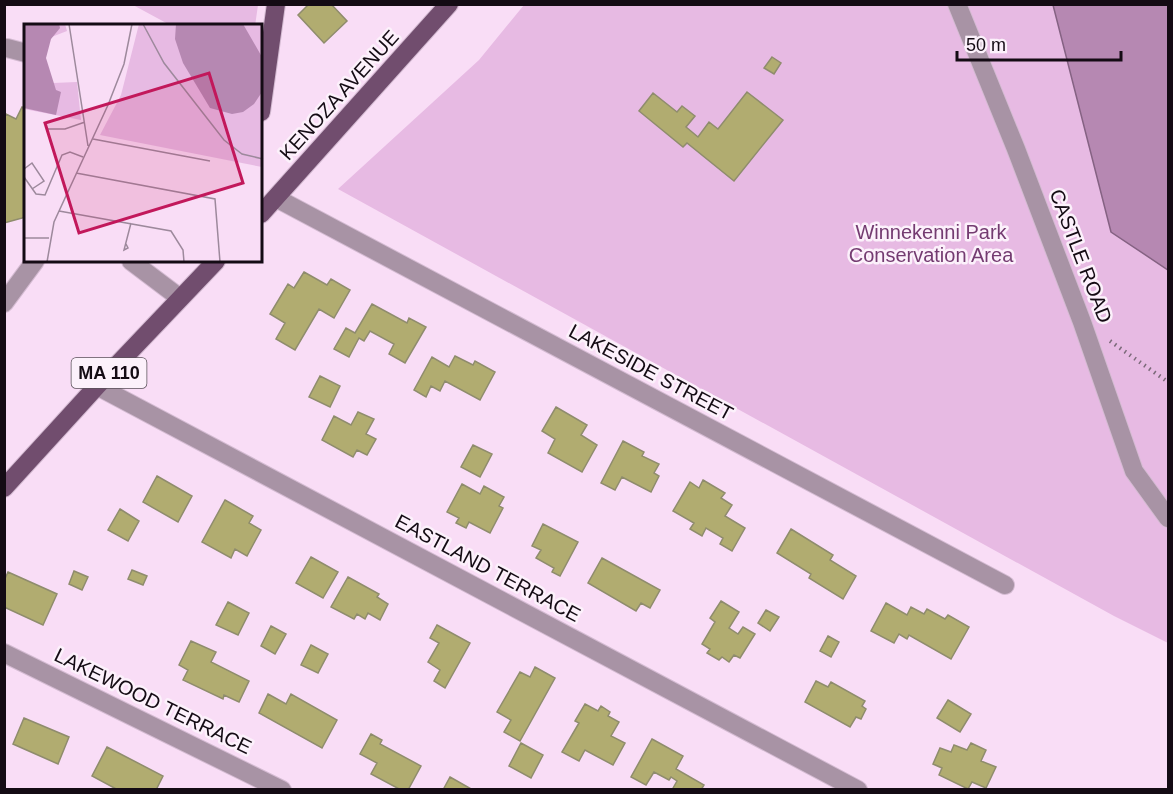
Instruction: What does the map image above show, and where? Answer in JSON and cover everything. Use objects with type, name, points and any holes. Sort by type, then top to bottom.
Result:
[{"type":"main road","points":[[262,99],[264,73],[276,4]]},
{"type":"main road","name":"KENOZA AVENUE","points":[[262,213],[449,4]]},
{"type":"main road","name":"MA 110","points":[[4,488],[215,262]]},
{"type":"street","name":"CASTLE ROAD","points":[[957,4],[1017,149],[1082,322],[1134,471],[1168,518]]},
{"type":"street","points":[[7,48],[24,52]]},
{"type":"street","name":"LAKESIDE STREET","points":[[276,198],[1005,585]]},
{"type":"street","points":[[4,303],[34,262]]},
{"type":"street","points":[[132,262],[180,298]]},
{"type":"street","name":"EASTLAND TERRACE","points":[[97,386],[858,789]]},
{"type":"street","name":"LAKEWOOD TERRACE","points":[[4,653],[282,789]]},
{"type":"path","points":[[1082,322],[1168,382]]},
{"type":"green space","points":[[133,5],[258,5],[255,24],[168,24]]},
{"type":"green space","name":"Winnekenni Park Conservation Area","points":[[524,5],[1168,5],[1168,643],[1114,616],[338,189],[479,60]]},
{"type":"shaded area","points":[[1053,5],[1168,5],[1168,270],[1111,232]]},
{"type":"building","points":[[309,4],[331,4],[347,21],[324,43],[298,15]]},
{"type":"building","points":[[772,57],[781,63],[774,74],[764,68]]},
{"type":"building","points":[[747,92],[783,120],[734,181],[687,143],[683,147],[639,111],[653,93],[677,112],[682,106],[695,116],[686,127],[698,137],[709,122],[718,129]]},
{"type":"building","points":[[22,107],[24,108],[24,218],[4,223],[4,118],[6,114],[16,119]]},
{"type":"building","points":[[304,272],[327,285],[331,279],[350,290],[334,318],[319,309],[295,350],[276,339],[285,323],[270,314],[288,284],[294,288]]},
{"type":"building","points":[[372,304],[407,323],[409,318],[426,327],[405,363],[389,354],[394,344],[370,331],[364,341],[359,338],[349,357],[334,349],[346,328],[355,333]]},
{"type":"building","points":[[455,356],[473,365],[475,361],[495,372],[480,400],[445,381],[440,391],[431,386],[426,397],[414,390],[432,357],[449,367]]},
{"type":"building","points":[[320,376],[340,386],[330,407],[309,397]]},
{"type":"building","points":[[556,407],[587,425],[581,435],[597,445],[582,472],[548,453],[555,439],[542,431]]},
{"type":"building","points":[[358,412],[374,419],[366,434],[376,439],[367,455],[357,450],[353,457],[322,440],[334,416],[351,425]]},
{"type":"building","points":[[623,441],[644,452],[642,456],[659,464],[654,473],[659,476],[651,492],[622,477],[615,490],[601,483]]},
{"type":"building","points":[[473,445],[492,454],[480,477],[461,467]]},
{"type":"building","points":[[157,476],[192,496],[178,522],[143,502]]},
{"type":"building","points":[[703,480],[725,493],[721,498],[732,505],[725,516],[745,528],[732,551],[720,544],[723,538],[706,528],[702,536],[690,529],[694,523],[673,511],[690,482],[699,488]]},
{"type":"building","points":[[462,484],[480,494],[484,486],[504,497],[499,506],[503,508],[490,533],[469,522],[466,528],[456,523],[459,518],[447,512]]},
{"type":"building","points":[[225,500],[253,516],[249,523],[261,530],[247,556],[235,549],[231,558],[202,542]]},
{"type":"building","points":[[120,509],[139,521],[128,541],[108,530]]},
{"type":"building","points":[[543,524],[578,542],[560,576],[552,572],[554,568],[536,558],[541,550],[532,546]]},
{"type":"building","points":[[791,529],[833,555],[830,560],[856,576],[843,599],[809,578],[811,574],[777,553]]},
{"type":"building","points":[[311,557],[338,572],[323,598],[296,583]]},
{"type":"building","points":[[602,558],[660,590],[650,608],[641,603],[636,611],[588,583]]},
{"type":"building","points":[[132,570],[147,576],[143,585],[128,579]]},
{"type":"building","points":[[74,571],[88,577],[82,590],[69,584]]},
{"type":"building","points":[[8,572],[57,594],[43,625],[4,607],[4,581]]},
{"type":"building","points":[[348,577],[379,594],[377,597],[388,604],[380,620],[368,613],[365,619],[357,614],[354,619],[331,607]]},
{"type":"building","points":[[721,601],[739,612],[729,628],[738,634],[743,627],[755,634],[740,658],[734,655],[729,662],[722,657],[719,660],[707,653],[710,649],[702,644],[715,622],[710,618]]},
{"type":"building","points":[[228,602],[249,613],[238,635],[216,625]]},
{"type":"building","points":[[886,603],[907,615],[911,607],[924,614],[927,609],[945,619],[948,615],[969,627],[951,659],[909,635],[907,639],[899,634],[894,643],[871,631]]},
{"type":"building","points":[[766,610],[779,617],[770,631],[758,623]]},
{"type":"building","points":[[437,625],[470,643],[445,688],[434,681],[440,670],[428,662],[439,643],[430,638]]},
{"type":"building","points":[[271,626],[286,634],[275,654],[261,646]]},
{"type":"building","points":[[828,636],[839,642],[831,657],[820,651]]},
{"type":"building","points":[[191,641],[216,652],[211,662],[249,681],[239,702],[224,695],[223,699],[183,680],[188,670],[179,665]]},
{"type":"building","points":[[311,645],[328,654],[318,673],[301,665]]},
{"type":"building","points":[[535,667],[555,678],[520,741],[504,732],[511,720],[497,712],[520,672],[530,677]]},
{"type":"building","points":[[816,681],[828,687],[831,682],[865,701],[862,706],[866,709],[861,719],[856,717],[850,727],[805,702]]},
{"type":"building","points":[[268,694],[286,704],[291,694],[337,720],[322,748],[259,713]]},
{"type":"building","points":[[948,700],[971,714],[960,732],[937,718]]},
{"type":"building","points":[[585,704],[598,711],[601,706],[610,712],[608,716],[619,722],[611,736],[625,743],[613,765],[585,750],[579,761],[562,752],[579,723],[575,721]]},
{"type":"building","points":[[24,718],[69,737],[58,764],[13,744]]},
{"type":"building","points":[[371,734],[382,740],[380,744],[421,766],[408,790],[401,790],[371,774],[377,763],[360,754]]},
{"type":"building","points":[[652,739],[683,756],[676,769],[704,785],[701,790],[672,790],[677,781],[671,777],[669,780],[654,772],[646,785],[631,777]]},
{"type":"building","points":[[521,743],[543,755],[531,778],[509,766]]},
{"type":"building","points":[[971,743],[986,750],[981,761],[996,767],[986,788],[972,782],[968,789],[939,775],[942,768],[933,764],[940,748],[951,752],[954,745],[967,750]]},
{"type":"building","points":[[107,747],[163,776],[156,790],[118,790],[92,776]]},
{"type":"building","points":[[450,777],[473,790],[443,790]]}]
